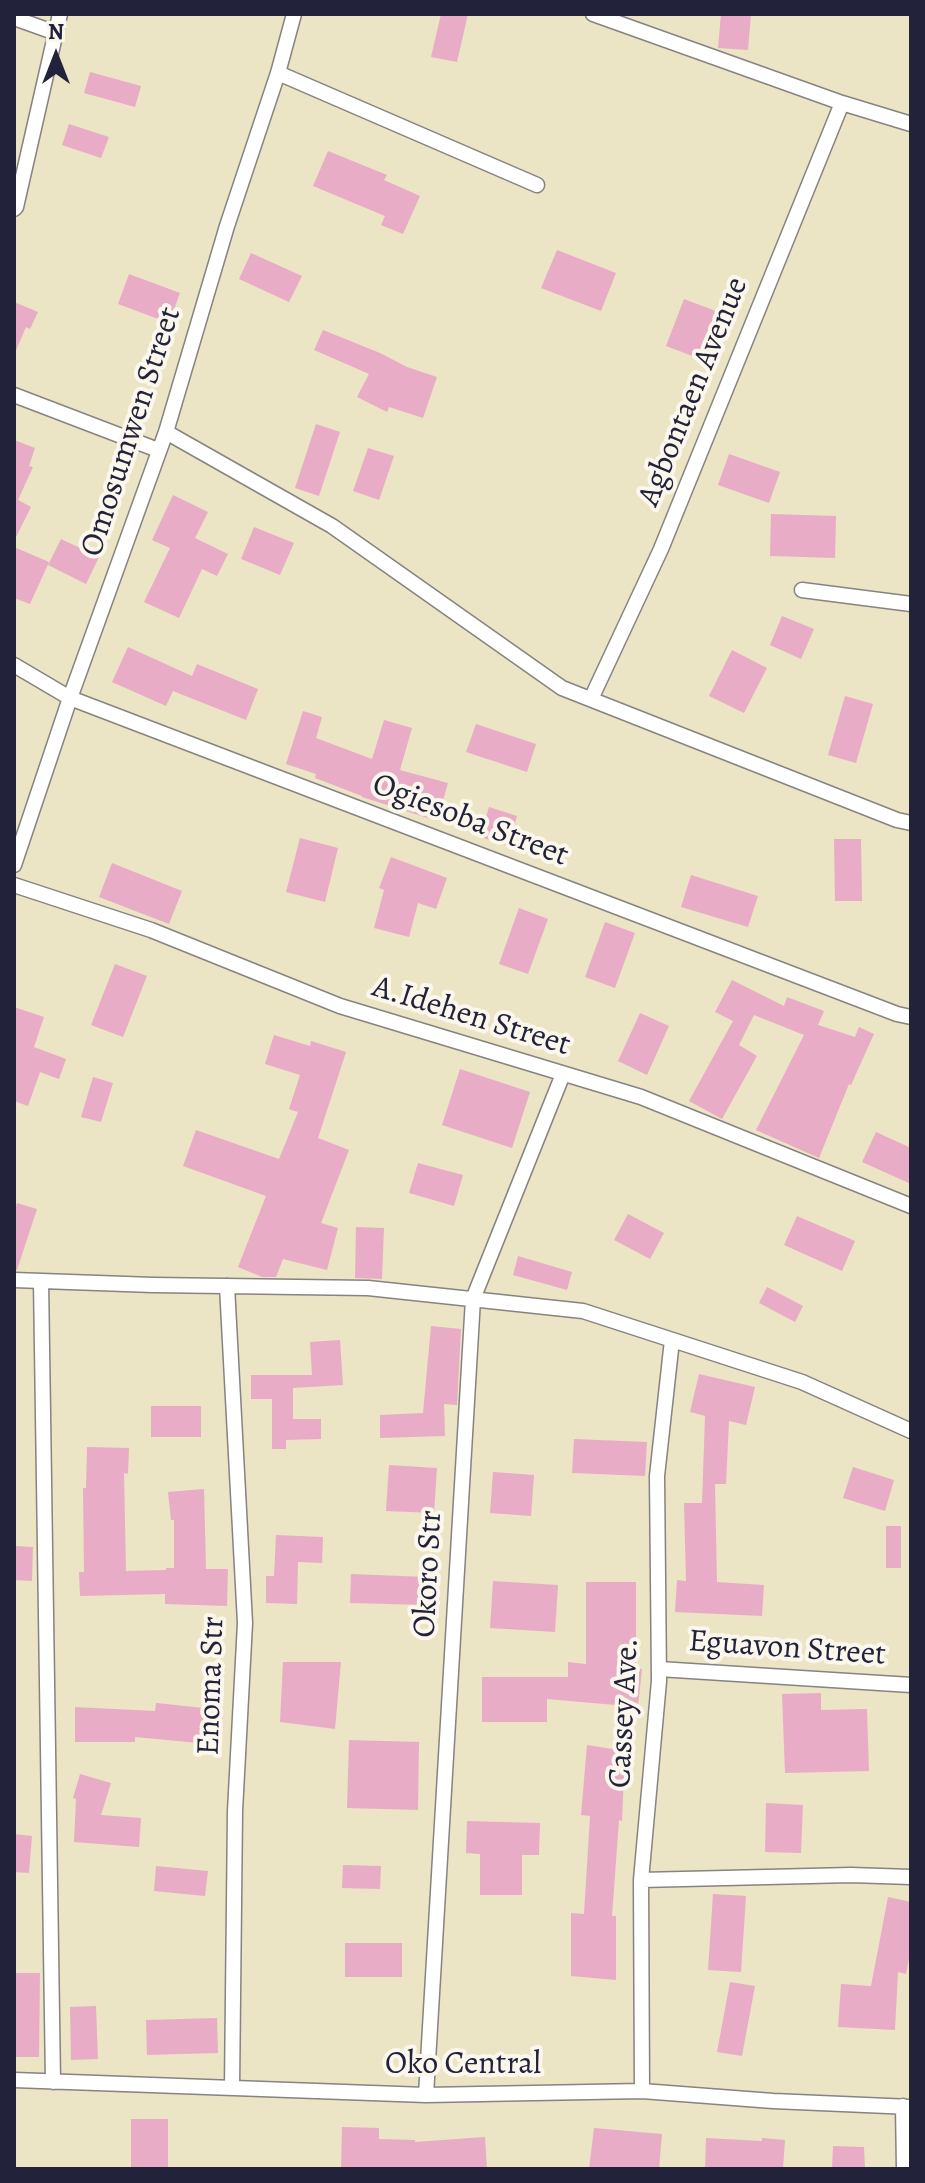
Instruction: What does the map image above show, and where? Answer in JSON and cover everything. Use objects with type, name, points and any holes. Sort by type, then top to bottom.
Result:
[{"type":"street","points":[[14,209],[60,14]]},
{"type":"street","name":"Omosumwen Street","points":[[14,865],[70,698],[166,432],[294,14]]},
{"type":"street","points":[[593,14],[842,103],[911,124]]},
{"type":"street","points":[[14,18],[56,33]]},
{"type":"street","points":[[278,73],[537,185]]},
{"type":"street","name":"Agbontaen Avenue","points":[[591,699],[661,549],[842,103]]},
{"type":"street","points":[[14,395],[158,450]]},
{"type":"street","points":[[166,432],[332,526],[562,688],[911,823]]},
{"type":"street","points":[[802,590],[911,604]]},
{"type":"street","name":"Ogiesoba Street","points":[[14,665],[70,698],[911,1017]]},
{"type":"street","name":"A.Idehen Street","points":[[14,885],[151,930],[340,1006],[641,1097],[911,1206]]},
{"type":"street","name":"Okoro Str","points":[[426,2095],[473,1299],[563,1074]]},
{"type":"street","points":[[14,1280],[368,1288],[583,1311],[802,1382],[911,1431]]},
{"type":"street","points":[[41,1281],[53,2082]]},
{"type":"street","name":"Enoma Str","points":[[227,1286],[245,1623],[235,1811],[232,2088]]},
{"type":"street","name":"Cassey Ave.","points":[[642,2091],[641,1880],[659,1669],[657,1476],[672,1340]]},
{"type":"street","name":"Eguavon Street","points":[[659,1669],[911,1685]]},
{"type":"street","points":[[641,1880],[851,1875],[911,1877]]},
{"type":"street","name":"Oko Central","points":[[14,2080],[426,2095],[642,2091],[773,2101],[907,2106]]},
{"type":"street","points":[[904,2169],[907,2106]]},
{"type":"building","points":[[441,14],[468,14],[457,62],[431,57]]},
{"type":"building","points":[[721,14],[751,14],[748,50],[718,48]]},
{"type":"building","points":[[90,72],[141,86],[135,107],[84,93]]},
{"type":"building","points":[[69,124],[109,137],[101,158],[62,145]]},
{"type":"building","points":[[328,151],[387,175],[384,180],[420,196],[403,234],[381,225],[385,216],[313,186]]},
{"type":"building","points":[[557,250],[616,273],[601,311],[541,288]]},
{"type":"building","points":[[251,253],[302,276],[289,302],[239,279]]},
{"type":"building","points":[[129,274],[180,293],[169,323],[118,304]]},
{"type":"building","points":[[684,299],[721,313],[703,360],[666,346]]},
{"type":"building","points":[[14,302],[38,312],[30,329],[26,327],[14,355]]},
{"type":"building","points":[[323,330],[437,377],[423,418],[389,407],[387,412],[357,397],[369,374],[314,350]]},
{"type":"building","points":[[316,424],[340,432],[319,496],[295,488]]},
{"type":"building","points":[[14,440],[35,448],[29,466],[33,467],[18,500],[31,507],[14,541]]},
{"type":"building","points":[[368,448],[394,456],[379,500],[353,491]]},
{"type":"building","points":[[729,454],[780,472],[769,503],[718,485]]},
{"type":"building","points":[[173,495],[208,512],[195,538],[228,554],[217,576],[202,569],[179,618],[144,602],[170,548],[152,540]]},
{"type":"building","points":[[771,514],[836,516],[835,558],[770,556]]},
{"type":"building","points":[[254,527],[294,543],[280,575],[241,559]]},
{"type":"building","points":[[61,539],[99,557],[86,584],[48,565]]},
{"type":"building","points":[[14,547],[49,562],[30,604],[14,598]]},
{"type":"building","points":[[782,616],[814,629],[801,659],[770,645]]},
{"type":"building","points":[[128,647],[192,676],[197,664],[258,689],[246,720],[173,691],[166,706],[112,682]]},
{"type":"building","points":[[732,650],[767,668],[744,713],[709,696]]},
{"type":"building","points":[[845,696],[873,704],[856,763],[828,755]]},
{"type":"building","points":[[303,711],[322,717],[316,738],[372,759],[384,720],[412,728],[400,770],[448,783],[437,821],[362,797],[315,778],[316,774],[286,764]]},
{"type":"building","points":[[476,724],[536,744],[527,772],[466,752]]},
{"type":"building","points":[[489,807],[517,816],[508,846],[480,837]]},
{"type":"building","points":[[300,838],[338,848],[325,902],[286,892]]},
{"type":"building","points":[[834,839],[861,839],[862,901],[835,901]]},
{"type":"building","points":[[391,857],[447,878],[436,909],[418,903],[409,937],[374,928],[384,890],[379,888]]},
{"type":"building","points":[[112,863],[182,891],[169,924],[99,897]]},
{"type":"building","points":[[691,875],[758,896],[748,927],[681,907]]},
{"type":"building","points":[[519,908],[548,919],[528,974],[499,964]]},
{"type":"building","points":[[605,922],[635,933],[615,988],[585,977]]},
{"type":"building","points":[[115,964],[147,976],[123,1037],[91,1025]]},
{"type":"building","points":[[732,980],[784,1006],[787,997],[824,1011],[818,1025],[855,1037],[859,1027],[874,1034],[849,1084],[819,1158],[756,1130],[804,1035],[754,1015],[739,1045],[757,1056],[722,1119],[689,1101],[733,1021],[715,1012]]},
{"type":"building","points":[[14,1007],[44,1017],[34,1047],[66,1059],[59,1079],[40,1072],[28,1106],[14,1101]]},
{"type":"building","points":[[640,1013],[669,1026],[647,1075],[618,1061]]},
{"type":"building","points":[[274,1035],[310,1046],[311,1041],[346,1052],[318,1138],[349,1150],[321,1223],[338,1228],[327,1270],[283,1259],[276,1277],[262,1277],[238,1267],[266,1196],[183,1166],[196,1130],[279,1159],[298,1112],[289,1109],[300,1075],[265,1064]]},
{"type":"building","points":[[460,1069],[530,1092],[512,1148],[442,1125]]},
{"type":"building","points":[[93,1077],[113,1083],[101,1122],[81,1117]]},
{"type":"building","points":[[876,1132],[911,1148],[911,1184],[862,1162]]},
{"type":"building","points":[[418,1163],[463,1175],[454,1206],[409,1193]]},
{"type":"building","points":[[17,1203],[37,1209],[17,1270],[14,1270],[14,1213]]},
{"type":"building","points":[[628,1214],[664,1233],[650,1259],[614,1240]]},
{"type":"building","points":[[797,1216],[855,1241],[842,1271],[784,1245]]},
{"type":"building","points":[[356,1227],[384,1228],[382,1279],[355,1278]]},
{"type":"building","points":[[518,1256],[572,1272],[567,1290],[513,1275]]},
{"type":"building","points":[[767,1287],[803,1306],[795,1322],[759,1303]]},
{"type":"building","points":[[431,1326],[461,1329],[457,1405],[444,1404],[445,1436],[380,1438],[380,1415],[423,1413]]},
{"type":"building","points":[[340,1340],[343,1385],[293,1388],[293,1419],[321,1419],[321,1439],[286,1440],[286,1449],[272,1449],[272,1399],[251,1399],[251,1375],[312,1375],[310,1342]]},
{"type":"building","points":[[699,1374],[755,1387],[746,1425],[729,1421],[726,1484],[715,1484],[717,1582],[764,1585],[762,1616],[675,1612],[677,1580],[686,1581],[684,1503],[702,1503],[705,1416],[690,1412]]},
{"type":"building","points":[[151,1406],[201,1406],[201,1437],[151,1437]]},
{"type":"building","points":[[574,1439],[647,1442],[645,1476],[572,1473]]},
{"type":"building","points":[[87,1447],[129,1448],[128,1474],[124,1473],[126,1571],[174,1568],[174,1520],[171,1520],[168,1492],[204,1489],[206,1569],[228,1569],[227,1606],[165,1604],[165,1594],[80,1596],[79,1572],[84,1572],[83,1488],[86,1488]]},
{"type":"building","points":[[389,1465],[437,1468],[434,1513],[386,1511]]},
{"type":"building","points":[[853,1467],[894,1480],[885,1511],[843,1498]]},
{"type":"building","points":[[493,1472],[534,1475],[531,1516],[490,1513]]},
{"type":"building","points":[[886,1526],[901,1526],[901,1568],[886,1568]]},
{"type":"building","points":[[276,1535],[323,1537],[322,1563],[298,1562],[297,1604],[266,1603],[266,1576],[274,1576]]},
{"type":"building","points":[[14,1546],[33,1547],[32,1581],[14,1580]]},
{"type":"building","points":[[351,1574],[426,1577],[426,1605],[350,1603]]},
{"type":"building","points":[[493,1581],[558,1585],[555,1632],[490,1628]]},
{"type":"building","points":[[586,1582],[636,1582],[636,1668],[642,1669],[638,1707],[547,1699],[547,1722],[482,1722],[482,1677],[568,1677],[568,1662],[586,1664]]},
{"type":"building","points":[[283,1662],[341,1662],[335,1729],[280,1722]]},
{"type":"building","points":[[821,1693],[821,1710],[867,1709],[869,1771],[785,1773],[782,1694]]},
{"type":"building","points":[[156,1703],[223,1710],[220,1745],[135,1737],[135,1742],[75,1742],[75,1707],[155,1711]]},
{"type":"building","points":[[349,1740],[419,1742],[418,1810],[347,1808]]},
{"type":"building","points":[[587,1745],[625,1751],[622,1821],[619,1820],[612,1916],[616,1916],[616,1980],[571,1976],[571,1913],[584,1914],[590,1816],[581,1815]]},
{"type":"building","points":[[80,1774],[111,1783],[101,1815],[141,1818],[139,1847],[74,1842],[76,1799],[73,1798]]},
{"type":"building","points":[[766,1803],[803,1805],[801,1853],[765,1852]]},
{"type":"building","points":[[467,1821],[540,1823],[539,1855],[522,1855],[522,1895],[480,1895],[480,1854],[466,1853]]},
{"type":"building","points":[[14,1834],[32,1836],[29,1873],[14,1872]]},
{"type":"building","points":[[343,1865],[381,1866],[380,1889],[342,1888]]},
{"type":"building","points":[[156,1866],[208,1871],[205,1896],[154,1891]]},
{"type":"building","points":[[713,1894],[746,1896],[741,1972],[708,1970]]},
{"type":"building","points":[[888,1897],[911,1902],[911,1948],[906,1974],[898,1972],[895,2030],[838,2027],[841,1984],[871,1986]]},
{"type":"building","points":[[345,1943],[402,1943],[402,1977],[345,1977]]},
{"type":"building","points":[[14,1973],[40,1973],[39,2057],[14,2057]]},
{"type":"building","points":[[730,1982],[755,1986],[742,2056],[717,2052]]},
{"type":"building","points":[[96,2006],[98,2059],[71,2060],[70,2007]]},
{"type":"building","points":[[217,2018],[218,2053],[147,2055],[146,2020]]},
{"type":"building","points":[[131,2119],[168,2119],[168,2169],[131,2169]]},
{"type":"building","points":[[342,2127],[379,2128],[379,2139],[415,2142],[485,2137],[487,2169],[341,2169]]},
{"type":"building","points":[[594,2128],[662,2134],[659,2169],[589,2169]]},
{"type":"building","points":[[706,2138],[785,2140],[783,2169],[705,2169]]},
{"type":"building","points":[[833,2146],[864,2147],[865,2169],[832,2169]]}]
